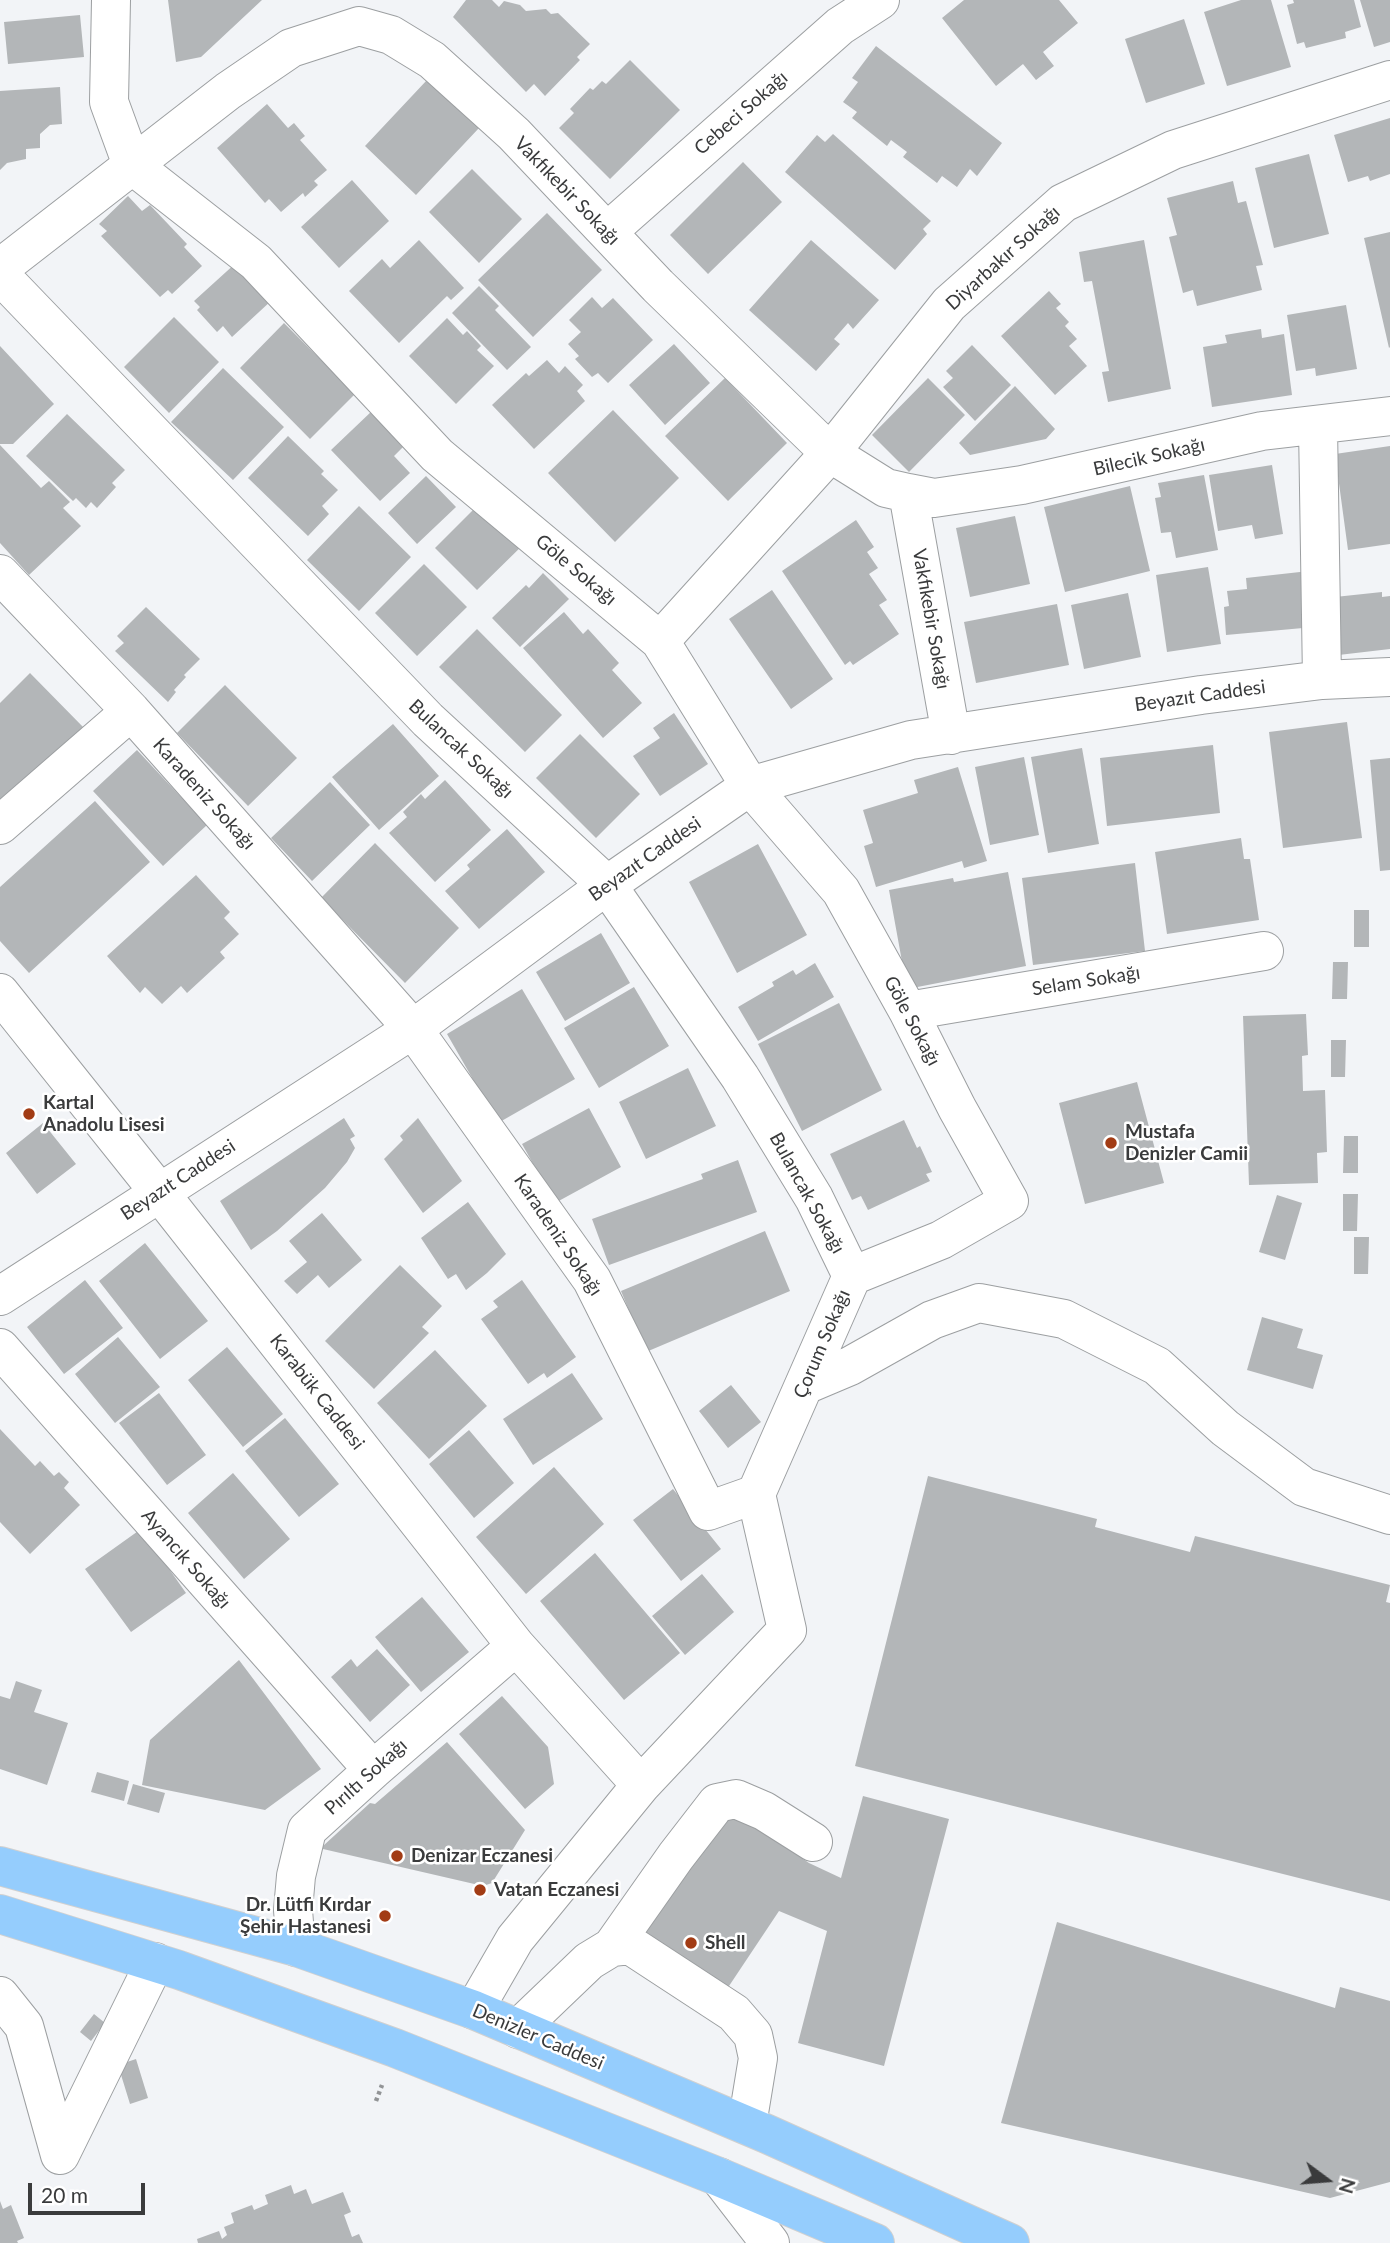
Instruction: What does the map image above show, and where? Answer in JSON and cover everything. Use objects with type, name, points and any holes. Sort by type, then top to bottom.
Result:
[{"type":"main road","name":"Denizler Caddesi","points":[[0,1860],[48,1879]]},
{"type":"main road","name":"Denizler Caddesi","points":[[0,1866],[296,1947],[474,2010],[747,2125],[1010,2243]]},
{"type":"main road","points":[[4,1916],[155,1962],[395,2048],[719,2177],[875,2243]]},
{"type":"street","points":[[111,0],[109,102],[132,165]]},
{"type":"street","name":"Cebeci Sokağı","points":[[607,232],[835,13],[880,0]]},
{"type":"street","name":"Vakfıkebir Sokağı","points":[[0,268],[228,91],[291,48],[359,26],[391,35],[432,60],[514,134],[658,286],[830,453],[886,488],[908,492],[951,735]]},
{"type":"street","name":"Diyarbakır Sokağı","points":[[660,641],[830,453],[949,304],[1063,203],[1173,150],[1390,80]]},
{"type":"street","name":"Göle Sokağı","points":[[132,165],[256,262],[437,455],[660,641],[750,786],[841,891],[1009,1201]]},
{"type":"street","name":"Bulancak Sokağı","points":[[0,275],[428,720],[607,885],[740,1077],[814,1198],[852,1276]]},
{"type":"street","name":"Bilecik Sokağı","points":[[908,492],[934,498],[1022,485],[1262,431],[1390,416]]},
{"type":"street","points":[[1318,426],[1322,680]]},
{"type":"street","name":"Karadeniz Sokağı","points":[[0,574],[131,711],[413,1029],[592,1280],[708,1511],[756,1494]]},
{"type":"street","name":"Beyazıt Caddesi","points":[[0,1296],[413,1029],[607,885],[750,786],[911,740],[1201,695],[1322,680],[1390,677]]},
{"type":"street","points":[[0,825],[131,711]]},
{"type":"street","name":"Selam Sokağı","points":[[908,1011],[1264,951]]},
{"type":"street","name":"Karabük Caddesi","points":[[0,993],[516,1646],[641,1785]]},
{"type":"street","name":"Çorum Sokağı","points":[[756,1494],[852,1276],[941,1240],[1009,1201]]},
{"type":"street","points":[[805,1385],[850,1366],[932,1320],[979,1303],[1064,1319],[1157,1366],[1225,1427],[1304,1487],[1390,1515]]},
{"type":"street","name":"Ayancık Sokağı","points":[[0,1348],[373,1770]]},
{"type":"street","points":[[474,2010],[515,1939],[641,1785],[787,1630],[756,1494]]},
{"type":"street","name":"Pırıltı Sokağı","points":[[296,1947],[293,1910],[295,1887],[307,1830],[516,1646]]},
{"type":"street","points":[[518,2029],[589,1961],[612,1947],[717,1803],[736,1799],[764,1811],[813,1842]]},
{"type":"street","points":[[612,1947],[630,1945],[734,2013],[752,2035],[758,2058],[747,2125]]},
{"type":"street","points":[[0,1996],[24,2026],[60,2155],[155,1962]]},
{"type":"street","points":[[719,2177],[770,2243]]},
{"type":"building","points":[[168,0],[262,0],[201,57],[176,62]]},
{"type":"building","points":[[466,0],[492,0],[499,7],[504,1],[520,5],[526,11],[546,9],[551,14],[558,13],[590,44],[577,57],[580,60],[545,96],[534,84],[526,92],[453,17]]},
{"type":"building","points":[[964,0],[1059,0],[1078,23],[1043,52],[1054,66],[1036,80],[1023,64],[996,86],[942,18]]},
{"type":"building","points":[[1241,0],[1271,0],[1291,67],[1227,86],[1204,12]]},
{"type":"building","points":[[1293,0],[1354,0],[1361,27],[1345,32],[1346,38],[1306,48],[1304,42],[1297,44],[1287,5],[1294,3]]},
{"type":"building","points":[[1360,0],[1390,0],[1390,42],[1374,47]]},
{"type":"building","points":[[80,15],[84,57],[8,64],[4,22]]},
{"type":"building","points":[[1184,19],[1205,84],[1146,103],[1125,39]]},
{"type":"building","points":[[876,46],[1002,143],[977,176],[970,169],[957,187],[942,176],[937,183],[903,157],[907,152],[891,140],[887,146],[852,118],[857,112],[843,102],[858,82],[852,78]]},
{"type":"building","points":[[630,60],[680,110],[610,179],[559,128],[574,113],[570,109],[590,88],[593,90],[602,81],[606,84]]},
{"type":"building","points":[[427,80],[479,128],[416,195],[365,146]]},
{"type":"building","points":[[60,87],[62,124],[50,125],[40,134],[40,148],[26,149],[26,159],[7,163],[0,170],[0,91]]},
{"type":"building","points":[[267,104],[288,128],[294,123],[305,136],[300,140],[327,170],[314,181],[318,185],[305,197],[303,193],[281,212],[269,199],[265,203],[217,148]]},
{"type":"building","points":[[1390,118],[1390,174],[1370,181],[1368,176],[1348,182],[1334,135]]},
{"type":"building","points":[[833,134],[931,221],[923,229],[927,234],[895,270],[785,172],[817,135],[825,142]]},
{"type":"building","points":[[1309,154],[1329,234],[1274,248],[1255,168]]},
{"type":"building","points":[[743,162],[782,202],[708,274],[670,235]]},
{"type":"building","points":[[472,169],[522,219],[479,263],[429,212]]},
{"type":"building","points":[[352,180],[389,221],[339,268],[301,227]]},
{"type":"building","points":[[1233,181],[1238,203],[1246,201],[1263,265],[1256,266],[1262,290],[1197,306],[1193,290],[1183,293],[1169,237],[1177,235],[1167,198]]},
{"type":"building","points":[[128,196],[142,211],[150,205],[187,244],[184,247],[202,266],[172,294],[168,290],[160,297],[101,236],[107,231],[99,224]]},
{"type":"building","points":[[547,213],[602,270],[533,337],[478,280]]},
{"type":"building","points":[[1390,232],[1390,347],[1389,348],[1364,238]]},
{"type":"building","points":[[419,240],[464,288],[451,300],[447,296],[399,343],[349,291],[382,259],[390,268]]},
{"type":"building","points":[[811,240],[879,300],[853,329],[848,323],[834,339],[840,344],[816,371],[749,310]]},
{"type":"building","points":[[1144,240],[1171,389],[1108,402],[1102,372],[1109,371],[1092,281],[1084,282],[1079,252]]},
{"type":"building","points":[[237,262],[272,300],[232,337],[223,326],[217,332],[197,310],[200,307],[194,301]]},
{"type":"building","points":[[479,286],[499,306],[495,310],[531,347],[507,370],[452,313]]},
{"type":"building","points":[[1049,291],[1061,304],[1056,308],[1069,322],[1065,326],[1077,339],[1069,346],[1087,366],[1055,395],[1001,336]]},
{"type":"building","points":[[592,297],[602,308],[613,298],[653,340],[608,383],[598,373],[592,377],[575,359],[579,356],[568,344],[581,332],[569,320]]},
{"type":"building","points":[[1346,305],[1357,369],[1316,376],[1315,368],[1296,371],[1287,315]]},
{"type":"building","points":[[174,317],[219,362],[169,413],[124,367]]},
{"type":"building","points":[[447,318],[463,335],[467,331],[481,346],[477,350],[494,366],[456,404],[409,356]]},
{"type":"building","points":[[284,323],[355,394],[310,439],[240,368]]},
{"type":"building","points":[[1261,329],[1262,338],[1284,334],[1292,395],[1212,407],[1203,347],[1227,343],[1225,335]]},
{"type":"building","points":[[674,344],[710,383],[665,425],[629,385]]},
{"type":"building","points":[[972,345],[1011,385],[975,421],[943,387],[953,378],[946,371]]},
{"type":"building","points":[[0,346],[54,404],[13,444],[0,444]]},
{"type":"building","points":[[547,360],[559,373],[565,366],[583,385],[577,391],[585,401],[534,449],[492,405],[526,373],[529,376]]},
{"type":"building","points":[[223,368],[284,427],[233,480],[171,422]]},
{"type":"building","points":[[725,378],[787,443],[728,501],[665,436]]},
{"type":"building","points":[[928,378],[965,415],[909,472],[872,435]]},
{"type":"building","points":[[1015,386],[1055,429],[1046,439],[970,455],[959,443]]},
{"type":"building","points":[[373,410],[405,445],[394,456],[410,473],[380,501],[331,450]]},
{"type":"building","points":[[613,410],[679,478],[615,542],[548,473]]},
{"type":"building","points":[[67,414],[125,470],[112,483],[116,487],[97,508],[91,502],[86,508],[76,498],[73,501],[26,456]]},
{"type":"building","points":[[288,436],[324,471],[321,474],[338,490],[322,506],[329,514],[308,536],[248,478]]},
{"type":"building","points":[[0,445],[41,488],[49,481],[70,502],[63,508],[81,526],[29,575],[0,543]]},
{"type":"building","points":[[1390,446],[1390,544],[1348,550],[1335,454]]},
{"type":"building","points":[[1272,465],[1283,534],[1255,539],[1252,525],[1218,531],[1209,475]]},
{"type":"building","points":[[1204,475],[1218,550],[1176,558],[1171,532],[1161,533],[1155,498],[1161,497],[1158,483]]},
{"type":"building","points":[[426,476],[456,507],[417,544],[388,513]]},
{"type":"building","points":[[1130,486],[1150,571],[1065,592],[1044,507]]},
{"type":"building","points":[[486,497],[528,540],[477,590],[435,548]]},
{"type":"building","points":[[359,506],[411,557],[359,611],[307,560]]},
{"type":"building","points":[[1015,516],[1030,584],[970,597],[956,528]]},
{"type":"building","points":[[856,520],[874,547],[867,552],[878,568],[869,574],[887,600],[879,605],[899,634],[853,665],[850,661],[845,665],[782,571]]},
{"type":"building","points":[[424,564],[467,607],[417,656],[375,613]]},
{"type":"building","points":[[1208,567],[1221,644],[1167,652],[1156,575]]},
{"type":"building","points":[[1309,571],[1314,627],[1226,635],[1224,607],[1229,606],[1227,591],[1247,589],[1246,578]]},
{"type":"building","points":[[543,573],[569,599],[520,647],[492,618],[526,585],[529,588]]},
{"type":"building","points":[[772,590],[833,679],[791,709],[729,619]]},
{"type":"building","points":[[1382,592],[1382,597],[1390,596],[1390,649],[1330,656],[1335,597]]},
{"type":"building","points":[[1128,593],[1141,657],[1084,669],[1071,605]]},
{"type":"building","points":[[1057,604],[1069,665],[976,683],[964,622]]},
{"type":"building","points":[[146,607],[200,659],[184,675],[186,677],[174,690],[176,692],[168,702],[115,651],[124,643],[117,636]]},
{"type":"building","points":[[564,612],[583,634],[588,629],[619,663],[612,670],[642,703],[603,738],[523,648]]},
{"type":"building","points":[[477,629],[562,715],[525,752],[439,667]]},
{"type":"building","points":[[30,673],[85,729],[0,802],[0,703]]},
{"type":"building","points":[[225,685],[297,758],[248,806],[177,733]]},
{"type":"building","points":[[674,713],[708,764],[660,796],[633,756],[660,738],[653,728]]},
{"type":"building","points":[[1347,722],[1362,838],[1283,848],[1269,732]]},
{"type":"building","points":[[393,724],[439,776],[379,830],[332,777]]},
{"type":"building","points":[[580,734],[640,794],[596,838],[536,778]]},
{"type":"building","points":[[1213,745],[1220,813],[1107,826],[1100,758]]},
{"type":"building","points":[[1082,748],[1099,844],[1048,853],[1031,757]]},
{"type":"building","points":[[137,750],[207,825],[163,866],[93,791]]},
{"type":"building","points":[[1024,757],[1039,835],[990,845],[975,767]]},
{"type":"building","points":[[1390,758],[1390,870],[1380,871],[1370,760]]},
{"type":"building","points":[[958,767],[987,861],[964,868],[962,861],[876,887],[864,846],[873,843],[863,810],[918,793],[914,780]]},
{"type":"building","points":[[445,780],[491,830],[435,882],[389,833],[407,817],[403,812],[421,794],[425,799]]},
{"type":"building","points":[[330,782],[370,825],[312,881],[271,838]]},
{"type":"building","points":[[95,801],[150,862],[29,973],[0,941],[0,887]]},
{"type":"building","points":[[507,829],[545,872],[479,929],[445,891],[470,869],[467,865]]},
{"type":"building","points":[[1241,838],[1244,859],[1250,859],[1259,920],[1167,934],[1155,852]]},
{"type":"building","points":[[375,843],[459,928],[405,983],[321,898]]},
{"type":"building","points":[[758,844],[807,935],[737,973],[689,882]]},
{"type":"building","points":[[1135,863],[1145,951],[1033,965],[1022,878]]},
{"type":"building","points":[[1008,872],[1026,966],[907,989],[889,890],[953,878],[954,882]]},
{"type":"building","points":[[196,875],[230,912],[224,918],[239,934],[220,952],[225,958],[187,993],[181,986],[162,1004],[145,987],[140,993],[107,956]]},
{"type":"building","points":[[1354,910],[1369,910],[1369,947],[1354,947]]},
{"type":"building","points":[[601,933],[630,983],[565,1021],[536,972]]},
{"type":"building","points":[[1333,962],[1348,962],[1347,999],[1332,999]]},
{"type":"building","points":[[815,963],[834,997],[758,1041],[738,1007],[774,986],[772,982],[793,970],[796,975]]},
{"type":"building","points":[[634,987],[669,1046],[599,1088],[564,1028]]},
{"type":"building","points":[[522,989],[575,1079],[498,1123],[447,1034]]},
{"type":"building","points":[[839,1003],[882,1090],[802,1131],[758,1044]]},
{"type":"building","points":[[1306,1014],[1308,1055],[1302,1056],[1303,1091],[1325,1090],[1327,1152],[1317,1153],[1318,1183],[1249,1185],[1243,1016]]},
{"type":"building","points":[[1331,1040],[1346,1040],[1345,1077],[1331,1077]]},
{"type":"building","points":[[688,1068],[716,1126],[646,1159],[619,1102]]},
{"type":"building","name":"Mustafa Denizler Camii","points":[[1137,1082],[1164,1183],[1085,1204],[1059,1103]]},
{"type":"building","points":[[589,1108],[621,1167],[555,1203],[522,1144]]},
{"type":"building","points":[[344,1118],[355,1136],[350,1139],[355,1148],[347,1162],[325,1188],[277,1231],[251,1250],[220,1201]]},
{"type":"building","points":[[418,1118],[462,1181],[423,1213],[384,1159],[403,1140],[400,1136]]},
{"type":"building","points":[[904,1120],[932,1172],[926,1174],[930,1181],[868,1210],[861,1196],[852,1200],[830,1154]]},
{"type":"building","points":[[43,1123],[76,1164],[37,1194],[6,1153]]},
{"type":"building","points":[[1344,1136],[1358,1136],[1358,1173],[1343,1173]]},
{"type":"building","points":[[738,1160],[757,1212],[609,1265],[592,1219],[703,1179],[701,1174]]},
{"type":"building","points":[[1343,1194],[1358,1194],[1357,1231],[1343,1231]]},
{"type":"building","points":[[1277,1195],[1302,1203],[1285,1260],[1259,1252]]},
{"type":"building","points":[[468,1202],[506,1254],[466,1290],[456,1274],[448,1279],[421,1238]]},
{"type":"building","points":[[322,1213],[362,1260],[329,1288],[318,1275],[297,1294],[284,1281],[307,1262],[289,1241]]},
{"type":"building","points":[[765,1231],[790,1291],[646,1352],[621,1291]]},
{"type":"building","points":[[1354,1237],[1369,1237],[1368,1274],[1354,1274]]},
{"type":"building","points":[[145,1243],[208,1321],[160,1359],[99,1281]]},
{"type":"building","points":[[400,1265],[442,1306],[422,1327],[429,1333],[374,1389],[325,1341]]},
{"type":"building","points":[[85,1280],[123,1328],[64,1374],[27,1327]]},
{"type":"building","points":[[522,1280],[576,1357],[547,1378],[544,1373],[528,1384],[481,1319],[498,1307],[493,1301]]},
{"type":"building","points":[[1262,1317],[1303,1329],[1297,1348],[1323,1355],[1313,1389],[1247,1370]]},
{"type":"building","points":[[118,1337],[160,1387],[115,1423],[75,1374]]},
{"type":"building","points":[[227,1347],[283,1414],[243,1447],[188,1380]]},
{"type":"building","points":[[435,1350],[487,1406],[429,1459],[377,1403]]},
{"type":"building","points":[[572,1373],[603,1419],[533,1465],[503,1419]]},
{"type":"building","points":[[731,1385],[761,1422],[728,1448],[699,1411]]},
{"type":"building","points":[[159,1393],[206,1455],[167,1485],[119,1423]]},
{"type":"building","points":[[285,1418],[339,1484],[299,1517],[245,1451]]},
{"type":"building","points":[[0,1429],[35,1466],[40,1461],[54,1476],[59,1472],[69,1482],[64,1488],[80,1505],[30,1554],[0,1522]]},
{"type":"building","points":[[469,1430],[514,1483],[474,1518],[429,1464]]},
{"type":"building","points":[[554,1467],[604,1524],[526,1594],[476,1537]]},
{"type":"building","points":[[233,1473],[290,1539],[244,1579],[188,1513]]},
{"type":"building","points":[[928,1476],[1097,1519],[1095,1527],[1190,1552],[1195,1536],[1390,1585],[1386,1602],[1390,1603],[1390,1901],[855,1766]]},
{"type":"building","points":[[673,1489],[721,1549],[681,1581],[633,1520]]},
{"type":"building","points":[[141,1529],[186,1593],[131,1632],[85,1569]]},
{"type":"building","points":[[595,1553],[680,1653],[624,1700],[540,1601]]},
{"type":"building","points":[[702,1574],[734,1612],[685,1655],[652,1616]]},
{"type":"building","points":[[422,1597],[469,1652],[421,1692],[375,1637]]},
{"type":"building","points":[[377,1649],[410,1685],[370,1722],[331,1677],[351,1659],[357,1667]]},
{"type":"building","points":[[239,1660],[321,1769],[265,1810],[142,1785],[150,1740]]},
{"type":"building","points":[[16,1681],[42,1690],[34,1712],[68,1723],[47,1785],[0,1769],[0,1696],[10,1699]]},
{"type":"building","points":[[502,1696],[548,1747],[554,1784],[525,1809],[459,1734]]},
{"type":"building","points":[[447,1742],[525,1830],[492,1883],[483,1886],[323,1849],[323,1846],[370,1803],[375,1804]]},
{"type":"building","points":[[97,1772],[129,1781],[124,1801],[91,1792]]},
{"type":"building","points":[[133,1784],[165,1793],[159,1813],[127,1804]]},
{"type":"building","points":[[863,1796],[949,1819],[884,2066],[798,2043],[827,1931],[779,1911],[725,1992],[639,1937],[727,1806],[809,1863],[841,1878]]},
{"type":"building","points":[[1057,1922],[1335,2008],[1340,1987],[1390,2001],[1390,2182],[1330,2198],[1001,2123]]},
{"type":"building","points":[[94,2014],[105,2023],[91,2041],[80,2032]]},
{"type":"building","points":[[136,2059],[148,2098],[130,2104],[118,2065]]},
{"type":"building","points":[[291,2185],[294,2194],[306,2189],[312,2204],[343,2192],[351,2212],[344,2215],[352,2237],[359,2234],[363,2243],[198,2243],[197,2239],[219,2231],[222,2239],[227,2235],[224,2227],[234,2223],[231,2213],[252,2205],[254,2210],[268,2204],[265,2195]]},
{"type":"building","points":[[0,2201],[3,2209],[11,2205],[24,2238],[17,2241],[18,2243],[0,2243]]},
{"type":"place","name":"Kartal Anadolu Lisesi","points":[[29,1114]]},
{"type":"place","name":"Mustafa Denizler Camii","points":[[1111,1143]]},
{"type":"place","name":"Denizar Eczanesi","points":[[397,1856]]},
{"type":"place","name":"Vatan Eczanesi","points":[[480,1890]]},
{"type":"place","name":"Dr. Lütfi Kırdar Şehir Hastanesi","points":[[385,1916]]},
{"type":"place","name":"Shell","points":[[691,1943]]}]
